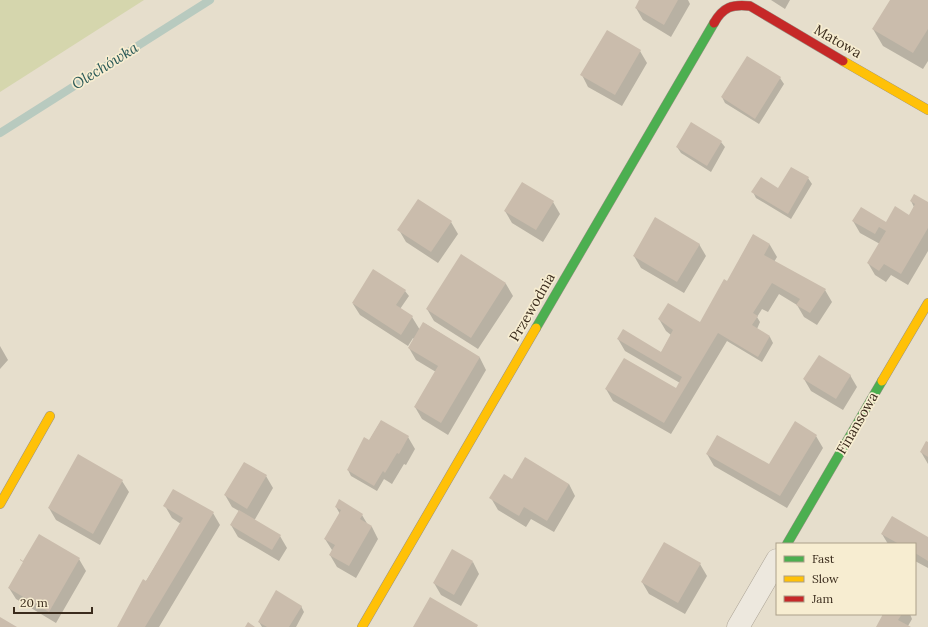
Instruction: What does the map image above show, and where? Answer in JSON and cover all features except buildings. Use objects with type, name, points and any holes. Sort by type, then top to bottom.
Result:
[{"type":"street","name":"Matowa","points":[[732,6],[750,6],[928,110]]},
{"type":"street","name":"Przewodnia","points":[[362,627],[718,16],[724,9],[732,6]]},
{"type":"street","name":"Finansowa","points":[[788,543],[928,303]]},
{"type":"street","points":[[0,504],[50,416]]},
{"type":"street","points":[[738,627],[776,562]]},
{"type":"green space","points":[[0,0],[144,0],[0,92]]},
{"type":"waterway","name":"Olechówka","points":[[0,133],[210,0]]},
{"type":"traffic: fast","points":[[536,328],[714,23]]},
{"type":"traffic: fast","points":[[788,543],[882,381]]},
{"type":"traffic: slow","points":[[843,61],[928,110]]},
{"type":"traffic: slow","points":[[882,381],[928,303]]},
{"type":"traffic: slow","points":[[362,627],[536,328]]},
{"type":"traffic: slow","points":[[0,504],[50,416]]},
{"type":"traffic: jam","points":[[714,23],[721,13],[733,6],[750,6],[843,61]]}]
